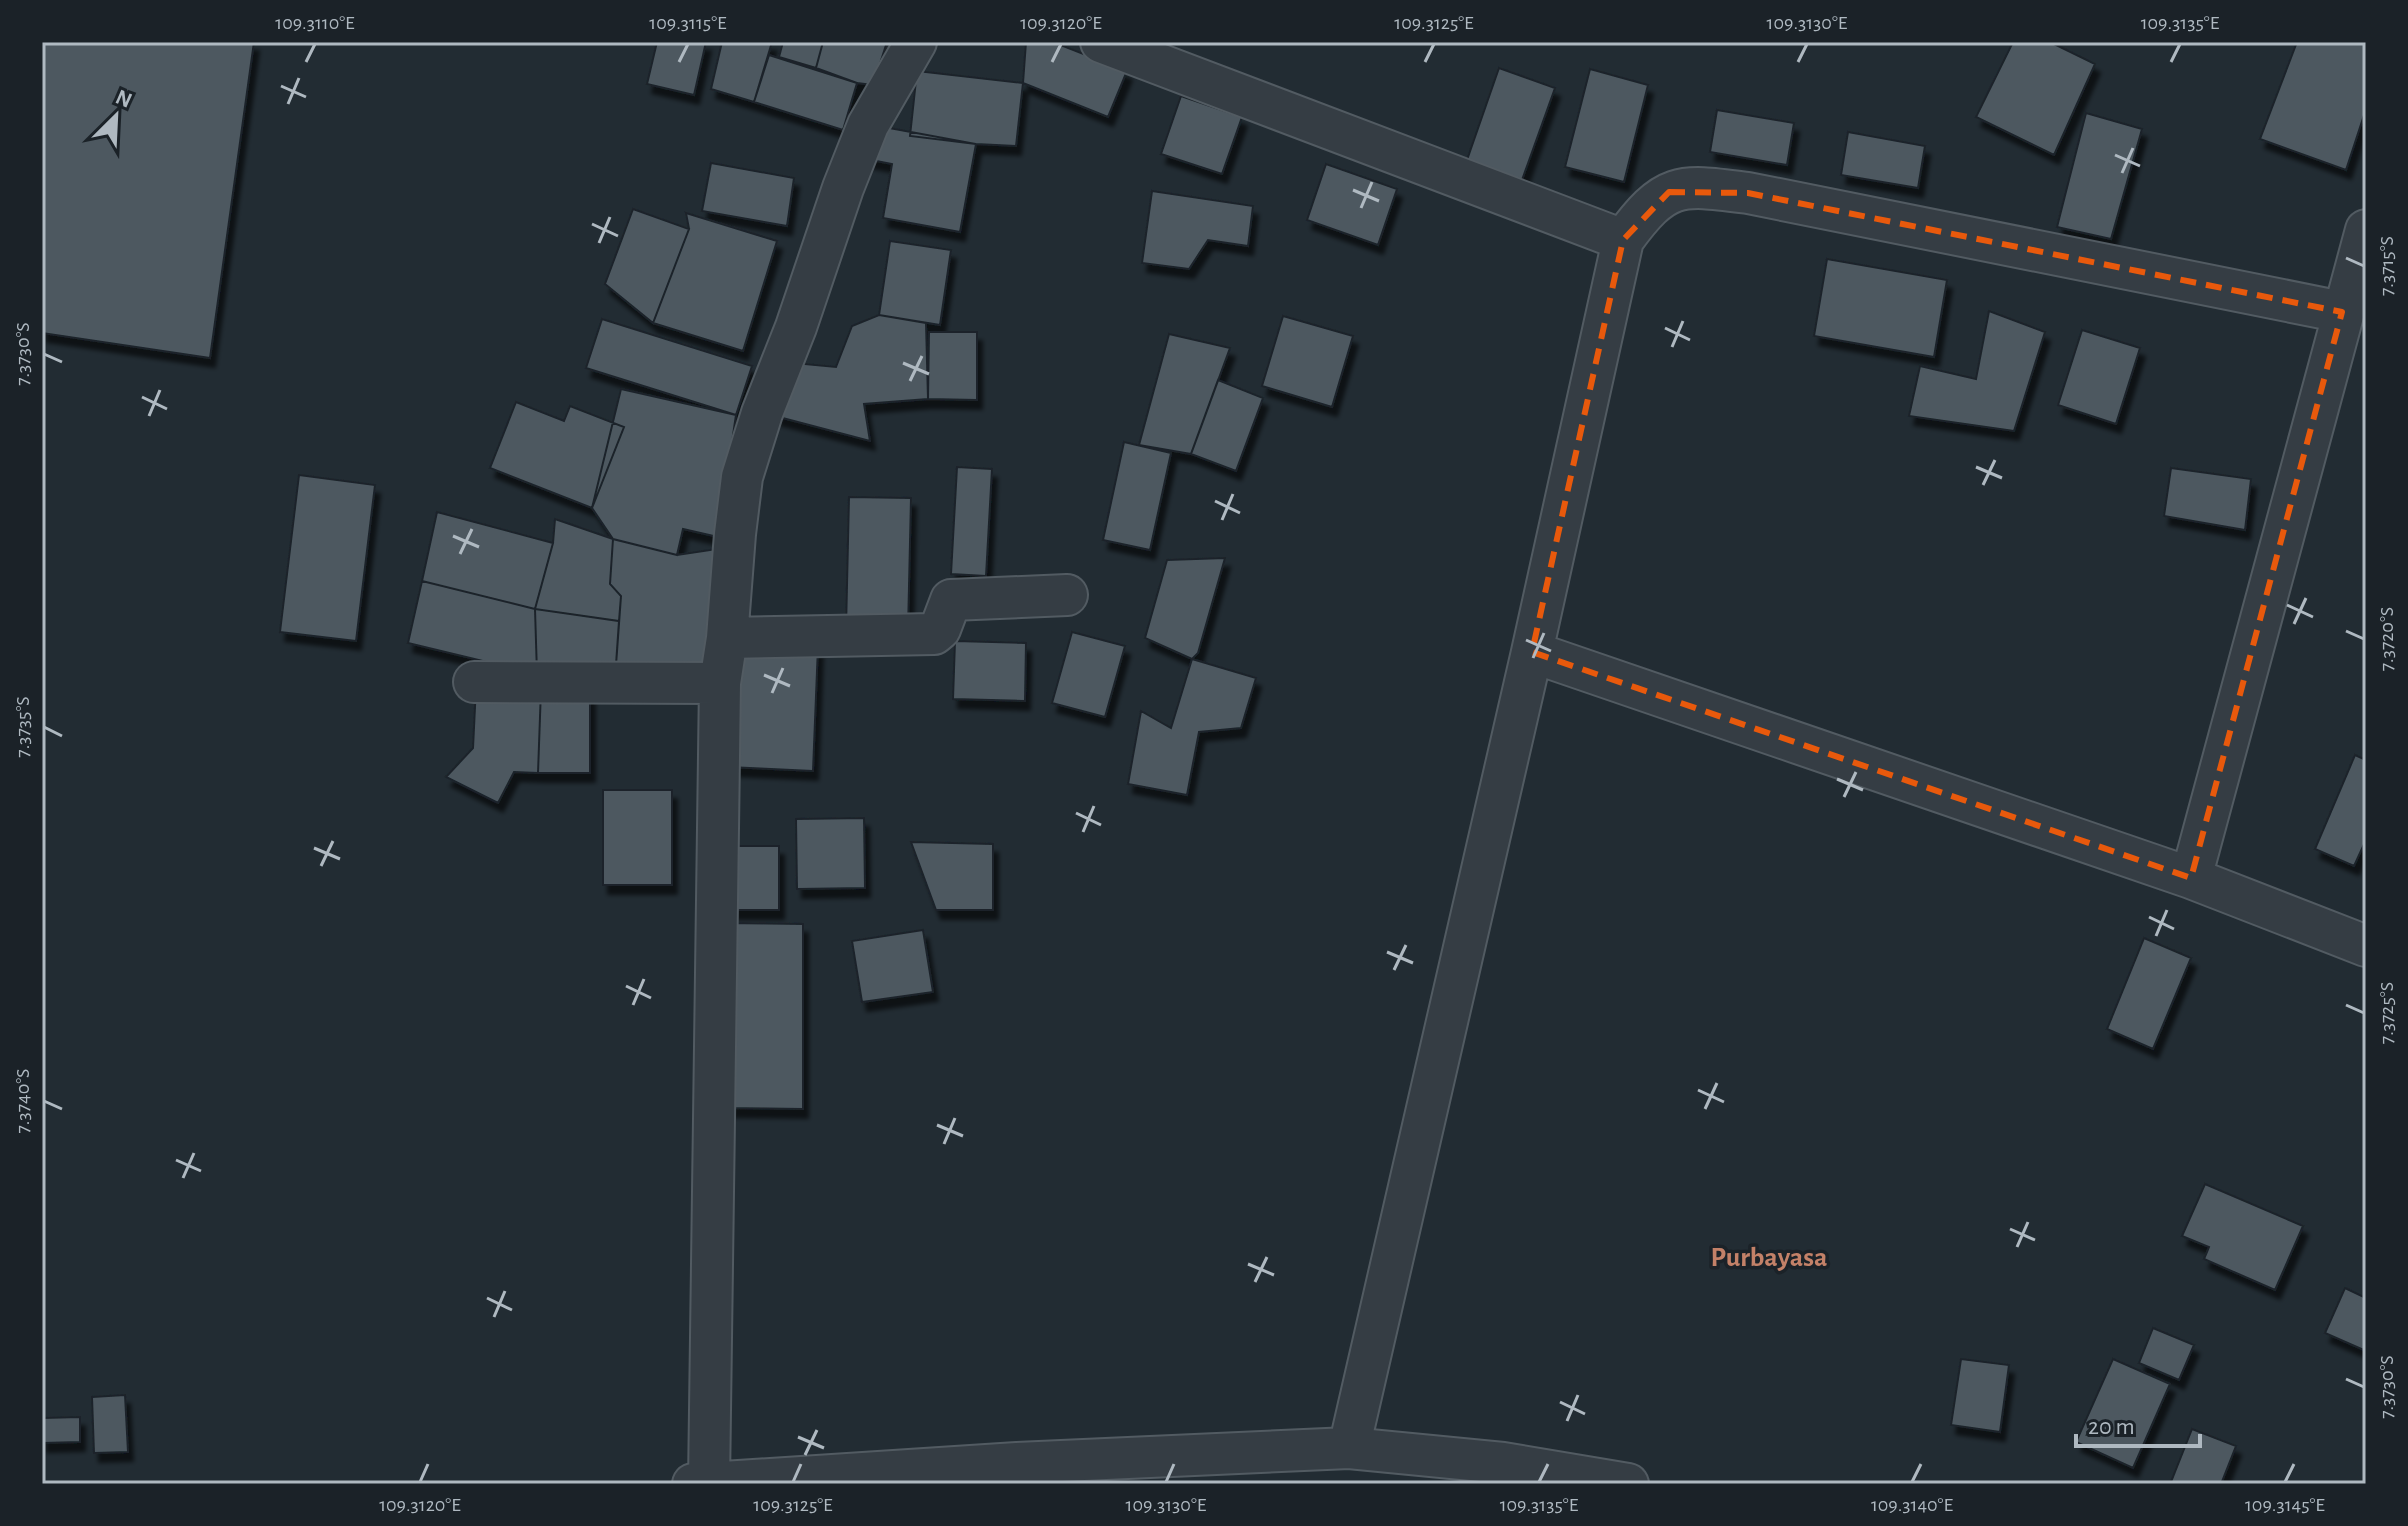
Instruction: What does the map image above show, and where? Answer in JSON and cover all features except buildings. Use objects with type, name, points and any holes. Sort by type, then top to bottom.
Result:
[{"type":"street","points":[[709,1483],[720,683],[742,477],[762,413],[868,125],[916,42]]},
{"type":"street","points":[[1101,42],[1623,240]]},
{"type":"street","points":[[1349,1448],[1623,240],[1647,209],[1669,192],[1686,188],[1748,193],[2342,312]]},
{"type":"street","points":[[2191,878],[2366,230]]},
{"type":"street","points":[[727,638],[934,634],[940,629],[951,600],[1067,595]]},
{"type":"street","points":[[1532,652],[2191,878],[2366,946]]},
{"type":"street","points":[[474,682],[720,683]]},
{"type":"street","points":[[693,1484],[1017,1463],[1349,1448],[1501,1474],[1628,1484]]},
{"type":"highlighted area","points":[[1669,192],[1748,193],[2342,312],[2191,878],[1532,652],[1623,240]]},
{"type":"district","name":"Purbayasa","points":[[1769,1256]]}]
